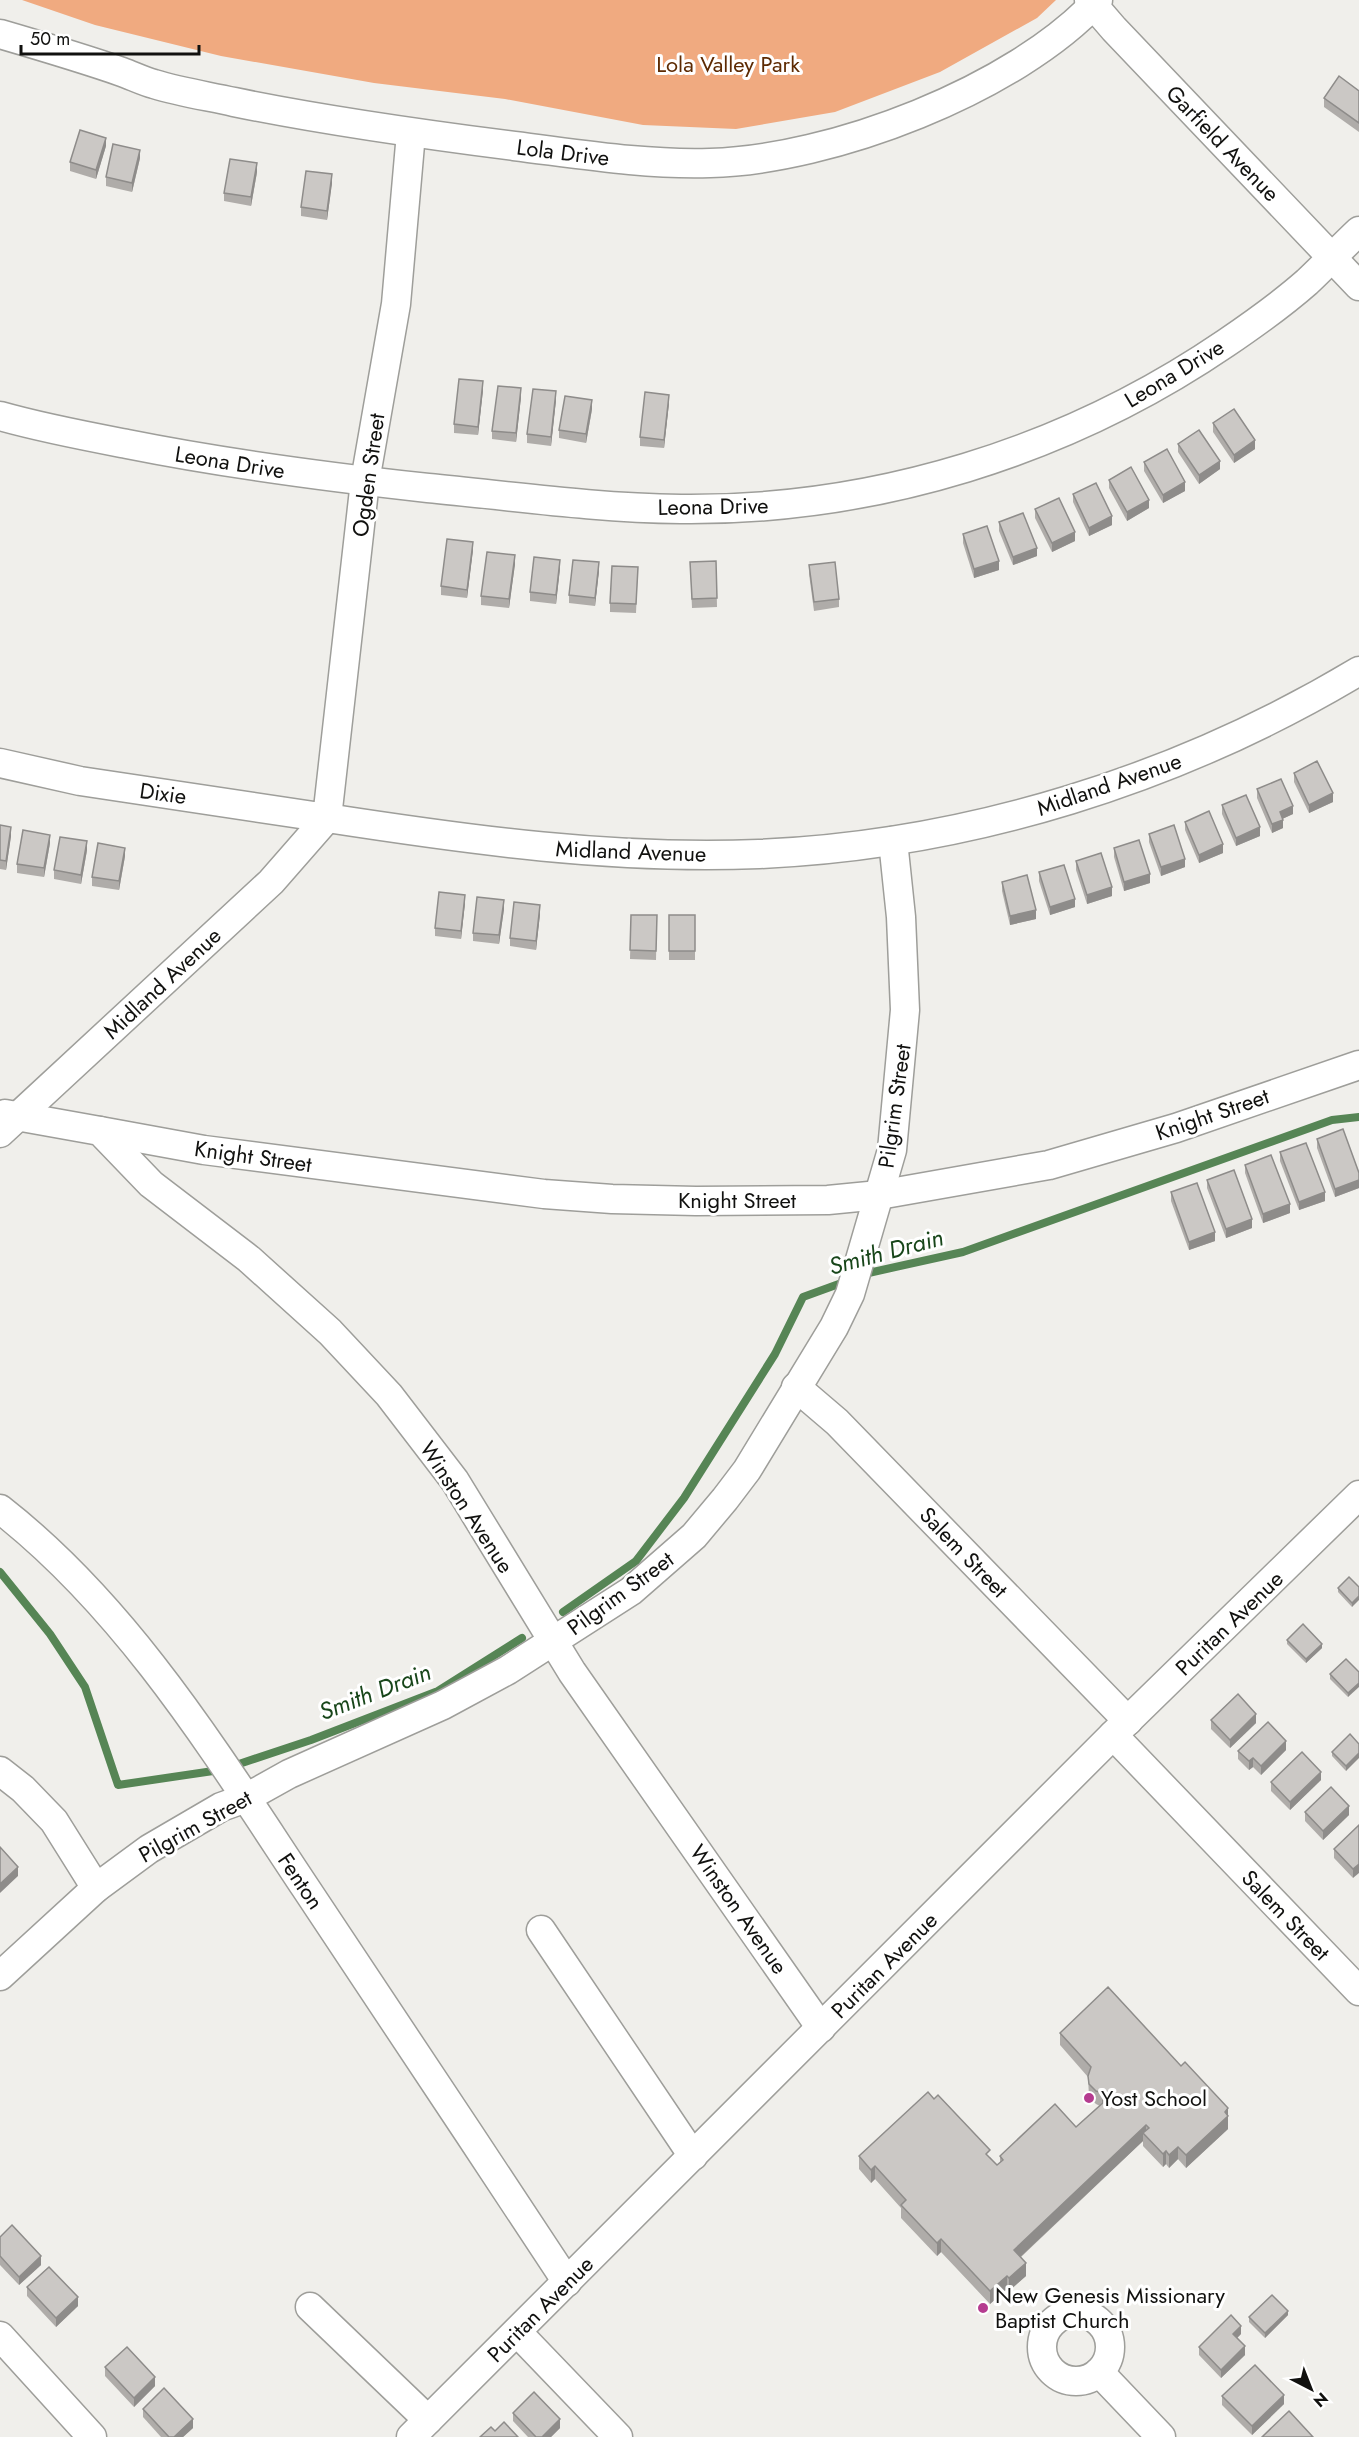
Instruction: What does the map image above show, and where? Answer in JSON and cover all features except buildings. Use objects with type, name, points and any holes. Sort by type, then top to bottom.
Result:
[{"type":"street","name":"Lola Drive","points":[[0,34],[122,72],[155,85],[310,118],[411,133],[651,162],[711,163],[782,155],[864,134],[908,117],[963,93],[1035,52],[1094,2]]},
{"type":"street","name":"Garfield Avenue","points":[[1094,2],[1114,29],[1359,286]]},
{"type":"street","name":"Ogden Street","points":[[327,818],[365,481],[396,304],[411,133]]},
{"type":"street","name":"Leona Drive","points":[[0,416],[31,425],[218,462],[365,481],[590,504],[681,509],[749,508],[846,497],[959,471],[1084,424],[1143,394],[1198,362],[1254,324],[1307,282],[1359,231]]},
{"type":"street","name":"Midland Avenue","points":[[6,1121],[271,882],[327,818],[528,846],[621,853],[758,854],[893,842],[1000,820],[1111,786],[1182,760],[1274,718],[1359,671]]},
{"type":"street","name":"Dixie","points":[[0,763],[80,781],[327,818]]},
{"type":"street","name":"Pilgrim Street","points":[[0,1976],[96,1888],[149,1849],[221,1807],[246,1798],[289,1774],[443,1705],[508,1670],[631,1591],[694,1536],[747,1470],[834,1327],[850,1294],[892,1150],[905,1010],[901,916],[893,842]]},
{"type":"street","name":"Knight Street","points":[[100,1131],[204,1150],[544,1194],[612,1199],[696,1201],[828,1200],[879,1195],[1049,1165],[1176,1128],[1359,1065]]},
{"type":"street","points":[[6,1121],[100,1131]]},
{"type":"street","name":"Winston Avenue","points":[[100,1131],[151,1184],[249,1259],[330,1332],[389,1395],[455,1482],[552,1642],[821,2028]]},
{"type":"street","name":"Salem Street","points":[[796,1387],[837,1422],[1359,1991]]},
{"type":"street","name":"Puritan Avenue","points":[[419,2429],[1120,1728],[1359,1495]]},
{"type":"street","name":"Fenton","points":[[0,1509],[74,1575],[126,1633],[246,1798],[567,2282]]},
{"type":"street","points":[[0,1770],[23,1789],[54,1821],[96,1888]]},
{"type":"street","points":[[541,1930],[693,2156]]},
{"type":"street","points":[[310,2307],[419,2429]]},
{"type":"street","points":[[517,2332],[618,2437]]},
{"type":"street","points":[[0,2336],[92,2437]]},
{"type":"street","points":[[1099,2372],[1161,2437]]},
{"type":"green space","name":"Lola Valley Park","points":[[22,0],[1056,0],[1037,18],[940,72],[835,112],[736,129],[643,125],[505,99],[374,83],[221,56],[95,25]]},
{"type":"waterway","name":"Smith Drain","points":[[864,1274],[963,1252],[1332,1120],[1359,1117]]},
{"type":"waterway","name":"Smith Drain","points":[[563,1612],[636,1561],[684,1498],[775,1354],[803,1297],[847,1281]]},
{"type":"waterway","name":"Smith Drain","points":[[0,1572],[50,1634],[85,1687],[118,1785],[220,1770]]},
{"type":"waterway","name":"Smith Drain","points":[[233,1766],[311,1740],[438,1691],[522,1638]]},
{"type":"place","name":"Yost School","points":[[1089,2098]]},
{"type":"place","name":"New Genesis Missionary Baptist Church","points":[[983,2308]]}]
